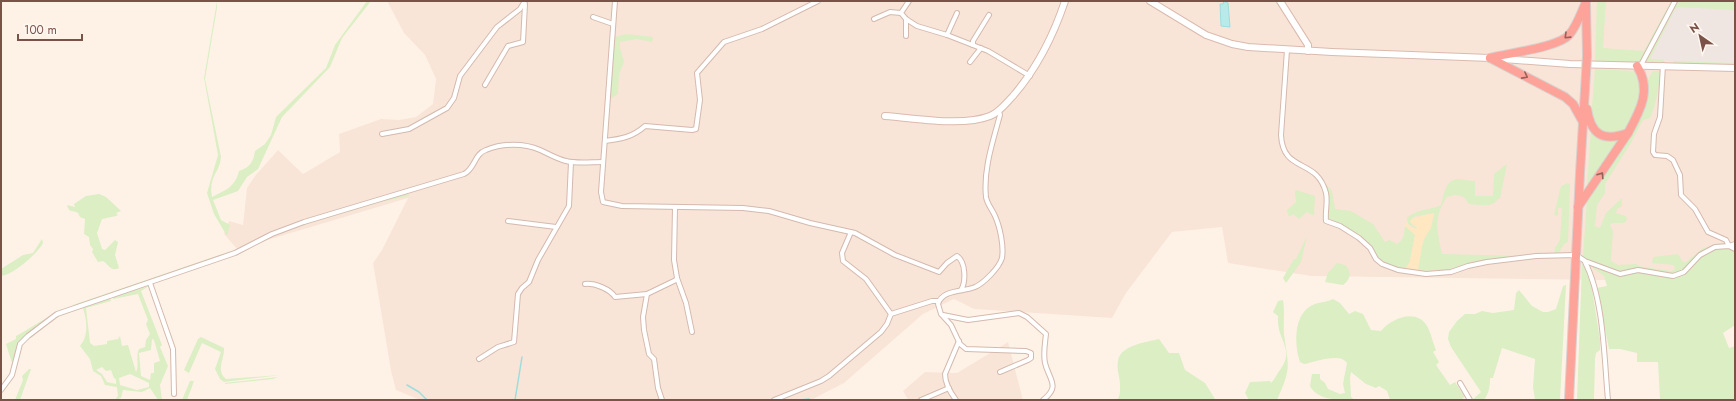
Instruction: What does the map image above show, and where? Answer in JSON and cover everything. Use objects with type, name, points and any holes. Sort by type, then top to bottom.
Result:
[{"type":"highway","points":[[1569,400],[1582,122],[1587,56],[1586,2]]},
{"type":"highway","points":[[1490,58],[1549,46],[1564,40],[1574,29],[1586,2]]},
{"type":"highway","points":[[1490,58],[1565,96],[1573,104],[1582,122]]},
{"type":"highway","points":[[1578,207],[1628,133],[1638,115],[1644,97],[1642,76],[1639,65]]},
{"type":"highway","points":[[1584,97],[1588,119],[1598,133],[1613,138],[1628,133]]},
{"type":"main road","points":[[885,116],[966,120],[985,117],[999,111],[1030,76],[1049,45],[1065,1]]},
{"type":"main road","points":[[1150,1],[1196,30],[1224,42],[1248,47],[1308,51],[1490,58],[1570,64],[1735,68]]},
{"type":"main road","points":[[1280,1],[1308,45],[1308,51]]},
{"type":"street","points":[[615,1],[600,195],[603,202],[622,206],[675,206],[754,209],[850,232],[868,238],[887,251],[901,258],[939,272],[947,263],[957,256],[962,260],[965,282],[961,290]]},
{"type":"street","points":[[605,141],[630,137],[645,126],[695,130],[698,123],[700,100],[697,73],[722,43],[762,29],[818,1]]},
{"type":"street","points":[[901,12],[909,1]]},
{"type":"street","points":[[1639,65],[1675,1]]},
{"type":"street","points":[[485,85],[508,46],[523,42],[525,2]]},
{"type":"street","points":[[382,134],[409,129],[447,108],[454,98],[460,76],[497,27],[525,2]]},
{"type":"street","points":[[874,19],[890,12],[901,12]]},
{"type":"street","points":[[901,12],[906,19],[925,29],[947,34],[988,51],[1030,76]]},
{"type":"street","points":[[947,34],[957,13]]},
{"type":"street","points":[[973,46],[973,41],[989,16]]},
{"type":"street","points":[[593,17],[613,24]]},
{"type":"street","points":[[906,19],[906,36]]},
{"type":"street","points":[[970,62],[981,48]]},
{"type":"street","points":[[1287,50],[1282,145],[1291,161],[1312,170],[1320,180],[1326,193],[1326,221],[1340,226],[1359,238],[1370,248],[1376,259],[1382,264],[1398,270],[1426,274],[1451,272],[1468,266],[1487,262],[1536,256],[1576,255],[1585,262],[1620,274],[1638,270],[1677,275],[1688,270],[1700,255],[1707,250],[1718,246],[1729,246],[1735,244]]},
{"type":"street","points":[[1663,66],[1660,117],[1654,134],[1653,152],[1655,155],[1667,156],[1673,160],[1680,175],[1681,195],[1695,209],[1708,232],[1726,240],[1729,246],[1735,249]]},
{"type":"street","points":[[891,314],[932,301],[939,301],[951,293],[979,285],[993,271],[1002,258],[999,228],[988,202],[986,190],[989,156],[1000,115],[999,111]]},
{"type":"street","points":[[1,390],[10,379],[20,344],[51,317],[236,253],[272,234],[304,222],[464,174],[471,169],[481,152],[496,147],[510,145],[530,147],[571,162],[603,162]]},
{"type":"street","points":[[479,359],[498,347],[514,342],[518,294],[531,278],[538,260],[569,206],[571,162]]},
{"type":"street","points":[[675,206],[674,260],[677,278],[686,303],[692,332]]},
{"type":"street","points":[[508,221],[556,227]]},
{"type":"street","points":[[850,232],[842,253],[843,261],[852,270],[866,279],[891,314]]},
{"type":"street","points":[[1585,262],[1592,276],[1596,292],[1603,338],[1608,400]]},
{"type":"street","points":[[585,284],[602,287],[615,297],[647,294],[671,284],[677,278]]},
{"type":"street","points":[[150,283],[173,349],[174,394]]},
{"type":"street","points":[[647,294],[643,317],[644,330],[649,354],[654,360],[658,388],[662,400]]},
{"type":"street","points":[[939,301],[938,308],[942,315],[951,325],[963,347],[970,351],[1026,351],[1031,353],[1031,358],[1028,360],[1000,372]]},
{"type":"street","points":[[942,315],[968,320],[1019,313],[1040,327],[1046,334],[1045,359],[1053,387],[1051,394],[1043,400]]},
{"type":"street","points":[[774,400],[821,381],[829,376],[881,332],[891,314]]},
{"type":"street","points":[[956,400],[948,388],[945,374],[959,341]]},
{"type":"street","points":[[1460,383],[1470,400]]},
{"type":"street","points":[[921,400],[948,388]]},
{"type":"shaded area","points":[[387,1],[1735,1],[1735,266],[1679,281],[1311,276],[1228,263],[1222,227],[1172,232],[1126,293],[1112,318],[974,309],[954,299],[923,314],[844,383],[811,400],[420,400],[396,390],[391,371],[373,263],[382,250],[408,198],[237,249],[224,234],[229,221],[243,225],[247,188],[255,176],[278,150],[303,174],[340,152],[339,134],[381,119],[399,120],[416,117],[433,104],[436,79],[425,55],[404,33]]},
{"type":"shaded area","points":[[1672,1],[1735,1],[1735,63],[1650,60]]},
{"type":"shaded area","points":[[1008,342],[1023,400],[908,400],[903,391],[925,372],[957,373]]},
{"type":"green space","points":[[217,1],[205,79],[221,157],[219,167],[213,179],[211,190],[212,197],[229,187],[235,181],[239,171],[246,168],[250,164],[255,151],[265,144],[271,135],[276,117],[326,68],[335,45],[367,1],[371,1],[342,38],[330,67],[282,117],[258,169],[247,177],[238,191],[213,200],[221,220],[230,225],[227,236],[214,214],[207,193],[218,155],[204,78]]},
{"type":"green space","points":[[1597,1],[1606,1],[1603,48],[1644,51],[1671,1],[1673,1],[1641,63],[1595,61]]},
{"type":"green space","points":[[1678,1],[1735,2],[1735,10],[1679,7],[1675,9],[1650,59],[1664,60],[1664,64],[1645,63]]},
{"type":"green space","points":[[626,34],[653,37],[652,42],[637,39],[620,42],[624,62],[619,74],[618,94],[609,100],[615,37]]},
{"type":"green space","points":[[1673,61],[1735,63],[1735,66],[1673,64]]},
{"type":"green space","points":[[1595,69],[1633,71],[1638,79],[1640,88],[1639,106],[1632,122],[1619,135],[1600,131],[1591,121]]},
{"type":"green space","points":[[1653,71],[1660,71],[1657,95],[1650,118],[1643,120],[1632,141],[1605,184],[1605,193],[1597,205],[1595,226],[1600,228],[1606,213],[1622,198],[1622,206],[1617,209],[1616,213],[1626,216],[1627,220],[1624,223],[1612,223],[1610,225],[1613,231],[1611,261],[1618,265],[1636,264],[1639,266],[1671,271],[1675,269],[1674,265],[1652,263],[1653,257],[1678,254],[1683,262],[1686,262],[1703,248],[1727,242],[1727,244],[1709,247],[1698,255],[1683,270],[1675,274],[1641,268],[1620,272],[1588,261],[1583,256],[1587,201],[1642,115],[1648,81]]},
{"type":"green space","points":[[1591,128],[1617,139],[1620,143],[1587,187]]},
{"type":"green space","points":[[1507,164],[1500,199],[1492,204],[1468,204],[1465,198],[1460,196],[1453,195],[1447,197],[1440,211],[1437,224],[1442,254],[1525,256],[1467,264],[1446,270],[1418,271],[1421,247],[1433,220],[1434,213],[1413,217],[1412,225],[1418,228],[1416,229],[1408,224],[1407,218],[1419,211],[1441,205],[1448,185],[1454,180],[1460,179],[1475,181],[1475,196],[1493,196],[1494,174]]},
{"type":"green space","points":[[1318,176],[1332,191],[1335,209],[1351,211],[1373,224],[1385,242],[1390,240],[1397,244],[1403,236],[1405,226],[1415,235],[1410,261],[1405,270],[1389,266],[1378,259],[1360,237],[1328,218],[1327,193]]},
{"type":"green space","points":[[1568,183],[1570,185],[1568,242],[1564,244],[1558,254],[1554,254],[1555,248],[1560,240],[1562,208],[1558,208],[1558,216],[1554,215],[1561,186]]},
{"type":"green space","points":[[1296,190],[1315,196],[1314,216],[1307,212],[1299,219],[1293,214],[1289,217],[1287,210],[1296,202]]},
{"type":"green space","points":[[408,192],[409,196],[381,202],[273,234],[304,223]]},
{"type":"green space","points":[[99,194],[106,197],[121,211],[116,213],[118,215],[116,216],[102,219],[97,233],[102,249],[105,250],[115,240],[118,242],[115,255],[119,268],[116,269],[112,269],[103,261],[98,262],[92,252],[93,249],[90,245],[89,237],[84,234],[85,219],[80,217],[78,213],[70,210],[67,205],[75,207],[74,204],[86,196]]},
{"type":"green space","points":[[1307,236],[1301,262],[1286,283],[1283,278],[1294,259],[1296,259]]},
{"type":"green space","points":[[42,239],[43,243],[40,248],[30,258],[12,272],[1,276],[1,269],[23,255],[33,253]]},
{"type":"green space","points":[[1728,247],[1735,252],[1735,325],[1723,333],[1729,348],[1735,346],[1735,400],[1660,400],[1658,362],[1637,362],[1637,353],[1620,349],[1609,349],[1597,288],[1607,286],[1604,276],[1589,265],[1618,275],[1638,272],[1677,277],[1686,273],[1699,258],[1713,249]]},
{"type":"green space","points":[[234,250],[234,253],[74,307],[73,305]]},
{"type":"green space","points":[[1337,263],[1345,265],[1350,273],[1348,280],[1343,285],[1325,282],[1328,273]]},
{"type":"green space","points":[[1582,264],[1590,276],[1600,340],[1600,350],[1596,353],[1595,359],[1594,400],[1577,400]]},
{"type":"green space","points":[[148,285],[149,286],[141,291],[162,345],[160,347],[168,366],[160,385],[162,400],[158,400],[150,388],[142,392],[123,390],[121,398],[115,400],[118,396],[117,387],[105,385],[101,376],[93,371],[90,359],[80,346],[86,333],[83,308],[52,319],[57,315],[110,297],[111,301],[86,308],[90,343],[94,346],[107,344],[107,341],[118,339],[120,336],[122,346],[128,345],[136,372],[138,367],[137,355],[139,349],[145,347],[146,340],[150,334],[146,324],[148,320],[138,294],[113,299],[113,297]],"holes":[[[152,339],[154,340],[160,361],[154,363],[154,373],[151,373],[150,380],[141,376],[139,353],[151,350]],[[102,367],[106,371],[111,370],[114,378],[116,379],[116,384],[107,382],[102,374],[96,370]],[[130,374],[149,383],[149,387],[137,390],[120,385],[119,378]]]},
{"type":"green space","points":[[1566,285],[1560,400],[1535,400],[1533,387],[1535,359],[1502,348],[1493,378],[1490,378],[1489,390],[1486,397],[1484,400],[1472,400],[1481,392],[1451,347],[1448,339],[1449,332],[1457,321],[1465,314],[1475,314],[1482,311],[1493,313],[1514,310],[1516,293],[1519,290],[1532,306],[1543,312],[1548,312],[1556,309],[1563,286]]},
{"type":"green space","points":[[1333,299],[1340,303],[1349,314],[1355,311],[1363,314],[1371,330],[1381,331],[1397,319],[1411,316],[1417,317],[1427,326],[1436,350],[1433,352],[1439,362],[1436,365],[1450,385],[1455,382],[1465,397],[1460,400],[1390,400],[1387,391],[1379,386],[1376,388],[1366,384],[1351,372],[1351,397],[1355,400],[1330,399],[1318,395],[1310,386],[1312,374],[1320,374],[1320,379],[1325,383],[1328,389],[1340,394],[1345,393],[1343,384],[1347,363],[1339,358],[1304,364],[1300,362],[1296,338],[1297,329],[1299,321],[1308,308],[1315,304]]},
{"type":"green space","points":[[1283,300],[1284,334],[1288,362],[1285,381],[1277,400],[1249,400],[1245,393],[1250,382],[1270,381],[1271,383],[1284,362],[1286,350],[1278,325],[1278,316],[1273,312],[1278,301]]},
{"type":"green space","points":[[72,306],[72,307],[53,314],[64,309]]},
{"type":"green space","points":[[48,317],[17,349],[9,377],[12,363],[6,344],[16,339],[16,336]]},
{"type":"green space","points":[[201,337],[224,348],[221,372],[226,379],[281,375],[224,382],[220,379],[215,369],[221,352],[202,343],[189,373],[184,370],[198,339]]},
{"type":"green space","points":[[1159,339],[1169,353],[1179,353],[1185,370],[1205,383],[1215,399],[1218,400],[1117,400],[1120,391],[1118,361],[1120,356],[1124,351],[1135,345]]},
{"type":"green space","points":[[29,369],[31,369],[20,400],[15,400],[23,380],[22,376]]},
{"type":"green space","points":[[278,377],[273,379],[225,384],[225,383]]},
{"type":"green space","points":[[190,381],[194,381],[187,400],[182,400]]},
{"type":"sand","points":[[1434,213],[1431,228],[1423,241],[1418,271],[1405,270],[1410,261],[1415,235],[1405,226],[1407,221],[1410,227],[1417,229],[1410,222],[1411,219]]},
{"type":"water","points":[[1224,1],[1228,3],[1230,27],[1221,26],[1220,4],[1223,4]]},
{"type":"waterway","points":[[515,400],[522,357]]},
{"type":"waterway","points":[[407,385],[419,392],[427,400]]},
{"type":"waterway","points":[[800,400],[809,399]]}]
